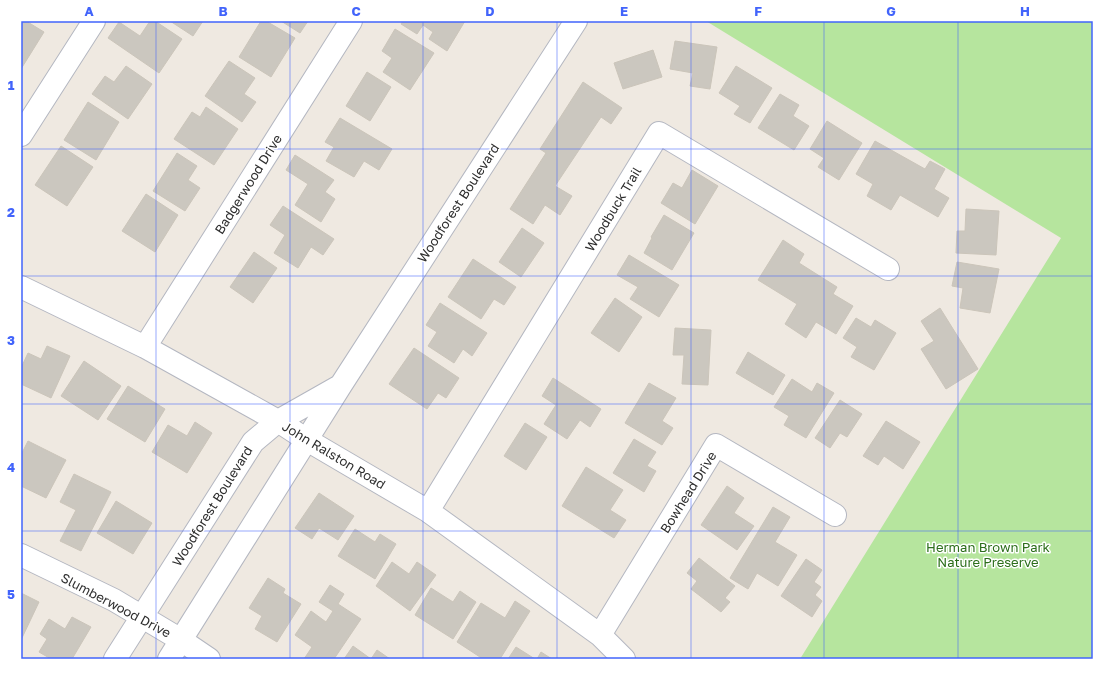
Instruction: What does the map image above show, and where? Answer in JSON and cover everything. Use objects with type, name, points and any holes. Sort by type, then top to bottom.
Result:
[{"type":"street","points":[[21,135],[94,21]]},
{"type":"street","name":"Badgerwood Drive","points":[[145,347],[351,21]]},
{"type":"street","name":"Woodforest Boulevard","points":[[169,659],[341,385],[576,21]]},
{"type":"street","name":"Woodbuck Trail","points":[[428,511],[659,133],[888,269]]},
{"type":"street","name":"John Ralston Road","points":[[21,287],[145,347],[278,421],[307,440],[428,511],[600,635],[624,659]]},
{"type":"street","name":"Woodforest Boulevard","points":[[116,659],[141,617],[253,442],[278,421],[341,385]]},
{"type":"street","name":"Bowhead Drive","points":[[600,635],[716,445],[835,514]]},
{"type":"street","name":"Slumberwood Drive","points":[[21,556],[114,600],[181,640],[208,659]]},
{"type":"green space","name":"Herman Brown Park Nature Preserve","points":[[706,21],[1093,21],[1093,659],[800,659],[1061,238]]},
{"type":"building","points":[[21,21],[26,21],[44,32],[21,69]]},
{"type":"building","points":[[150,21],[155,21],[182,39],[159,73],[108,38],[119,22],[140,36]]},
{"type":"building","points":[[170,21],[203,21],[193,36]]},
{"type":"building","points":[[261,21],[266,21],[295,38],[271,77],[239,57]]},
{"type":"building","points":[[281,21],[308,21],[300,33]]},
{"type":"building","points":[[403,21],[465,21],[447,51],[429,39],[433,32],[423,25],[417,34],[401,24]]},
{"type":"building","points":[[395,29],[434,53],[410,90],[383,72],[392,58],[382,51]]},
{"type":"building","points":[[675,41],[717,47],[710,89],[690,86],[693,73],[670,69]]},
{"type":"building","points":[[653,50],[662,77],[623,89],[614,63]]},
{"type":"building","points":[[229,61],[255,78],[244,94],[256,102],[242,122],[205,96]]},
{"type":"building","points":[[126,66],[152,84],[128,119],[92,94],[105,76],[114,82]]},
{"type":"building","points":[[736,66],[772,88],[750,123],[734,114],[740,106],[719,93]]},
{"type":"building","points":[[367,72],[391,87],[370,121],[346,106]]},
{"type":"building","points":[[583,82],[622,108],[611,124],[601,117],[555,186],[572,196],[560,215],[545,205],[533,224],[510,209],[546,153],[540,149]]},
{"type":"building","points":[[780,94],[799,105],[793,116],[809,126],[794,150],[758,128]]},
{"type":"building","points":[[88,102],[119,122],[96,160],[64,140]]},
{"type":"building","points":[[206,107],[238,129],[214,165],[174,139],[192,112],[200,117]]},
{"type":"building","points":[[340,118],[392,149],[379,170],[364,161],[354,177],[326,161],[334,147],[325,142]]},
{"type":"building","points":[[827,121],[862,143],[839,180],[818,167],[824,158],[810,149]]},
{"type":"building","points":[[875,141],[925,169],[930,161],[945,169],[934,189],[949,198],[938,217],[900,195],[891,210],[867,196],[873,184],[856,174]]},
{"type":"building","points":[[61,146],[93,167],[67,206],[35,185]]},
{"type":"building","points":[[177,153],[197,166],[188,180],[200,188],[185,211],[153,191]]},
{"type":"building","points":[[295,155],[334,180],[325,192],[335,199],[321,222],[295,205],[308,184],[286,170]]},
{"type":"building","points":[[692,170],[718,186],[695,224],[661,203],[673,183],[682,188]]},
{"type":"building","points":[[146,194],[178,215],[155,252],[122,231]]},
{"type":"building","points":[[283,206],[334,239],[323,255],[311,247],[298,268],[274,253],[285,235],[270,225]]},
{"type":"building","points":[[966,209],[999,211],[996,255],[956,253],[957,231],[965,231]]},
{"type":"building","points":[[664,215],[694,233],[672,270],[644,253],[652,238],[651,237]]},
{"type":"building","points":[[522,228],[544,243],[521,277],[499,262]]},
{"type":"building","points":[[783,240],[804,254],[799,263],[837,287],[833,294],[853,306],[836,334],[816,322],[806,338],[785,324],[797,304],[758,280]]},
{"type":"building","points":[[254,252],[277,268],[253,303],[230,287]]},
{"type":"building","points":[[629,255],[679,285],[659,317],[630,299],[638,287],[617,275]]},
{"type":"building","points":[[473,259],[516,287],[504,305],[494,299],[481,319],[448,297]]},
{"type":"building","points":[[957,262],[999,269],[990,313],[960,308],[963,288],[952,286]]},
{"type":"building","points":[[615,298],[642,317],[619,352],[591,333]]},
{"type":"building","points":[[440,303],[487,333],[472,356],[463,349],[454,363],[428,346],[437,332],[426,325]]},
{"type":"building","points":[[940,308],[978,369],[946,389],[921,349],[934,341],[921,321]]},
{"type":"building","points":[[856,318],[871,327],[875,320],[896,333],[874,370],[851,357],[857,347],[843,338]]},
{"type":"building","points":[[675,328],[711,330],[708,385],[682,384],[684,355],[673,355]]},
{"type":"building","points":[[47,346],[70,356],[51,398],[21,384],[21,368],[28,353],[41,359]]},
{"type":"building","points":[[414,348],[459,378],[446,398],[438,393],[427,409],[389,384]]},
{"type":"building","points":[[748,352],[785,375],[773,395],[736,373]]},
{"type":"building","points":[[84,361],[121,386],[98,420],[61,396]]},
{"type":"building","points":[[553,378],[601,409],[590,427],[580,420],[567,439],[544,424],[556,405],[542,396]]},
{"type":"building","points":[[792,379],[812,392],[817,383],[834,393],[806,438],[784,425],[789,416],[774,407]]},
{"type":"building","points":[[649,383],[676,398],[662,421],[673,428],[662,445],[625,423]]},
{"type":"building","points":[[128,386],[165,409],[145,442],[107,419]]},
{"type":"building","points":[[840,400],[862,414],[847,437],[840,433],[830,448],[815,438]]},
{"type":"building","points":[[886,421],[920,442],[903,469],[884,456],[878,465],[863,456]]},
{"type":"building","points":[[195,422],[212,433],[187,473],[152,452],[168,425],[187,436]]},
{"type":"building","points":[[525,423],[547,437],[526,470],[504,456]]},
{"type":"building","points":[[634,439],[656,452],[647,466],[656,471],[644,492],[613,473]]},
{"type":"building","points":[[28,441],[66,460],[46,498],[21,486],[21,455]]},
{"type":"building","points":[[586,467],[623,490],[610,510],[626,520],[614,538],[562,506]]},
{"type":"building","points":[[74,474],[111,492],[81,551],[60,541],[76,510],[60,502]]},
{"type":"building","points":[[727,486],[744,498],[734,513],[754,526],[737,550],[701,525]]},
{"type":"building","points":[[319,493],[354,516],[338,540],[319,528],[312,539],[295,528]]},
{"type":"building","points":[[116,501],[152,523],[133,554],[97,533]]},
{"type":"building","points":[[773,507],[790,517],[775,542],[797,555],[778,586],[757,573],[748,589],[730,578]]},
{"type":"building","points":[[355,529],[375,542],[380,534],[396,544],[375,579],[338,556]]},
{"type":"building","points":[[699,558],[735,586],[725,598],[730,602],[721,612],[691,589],[697,581],[687,573]]},
{"type":"building","points":[[806,559],[822,570],[814,582],[821,587],[815,595],[822,601],[812,617],[781,596]]},
{"type":"building","points":[[392,562],[409,574],[417,562],[436,575],[410,611],[376,586]]},
{"type":"building","points":[[268,578],[285,589],[283,593],[301,604],[277,642],[255,629],[262,616],[249,608]]},
{"type":"building","points":[[330,585],[344,594],[338,604],[361,619],[334,659],[304,659],[312,647],[295,635],[311,611],[326,622],[333,611],[319,602]]},
{"type":"building","points":[[431,588],[453,602],[460,591],[476,602],[453,639],[415,615]]},
{"type":"building","points":[[21,593],[39,602],[21,640]]},
{"type":"building","points":[[515,601],[530,611],[500,659],[483,659],[457,642],[481,603],[505,618]]},
{"type":"building","points":[[72,617],[91,627],[72,659],[51,659],[39,652],[47,639],[40,634],[49,619],[65,629]]},
{"type":"building","points":[[353,646],[371,659],[344,659]]},
{"type":"building","points":[[516,647],[535,659],[508,659]]},
{"type":"building","points":[[377,650],[390,659],[371,659]]},
{"type":"building","points":[[541,652],[552,659],[537,659]]}]
